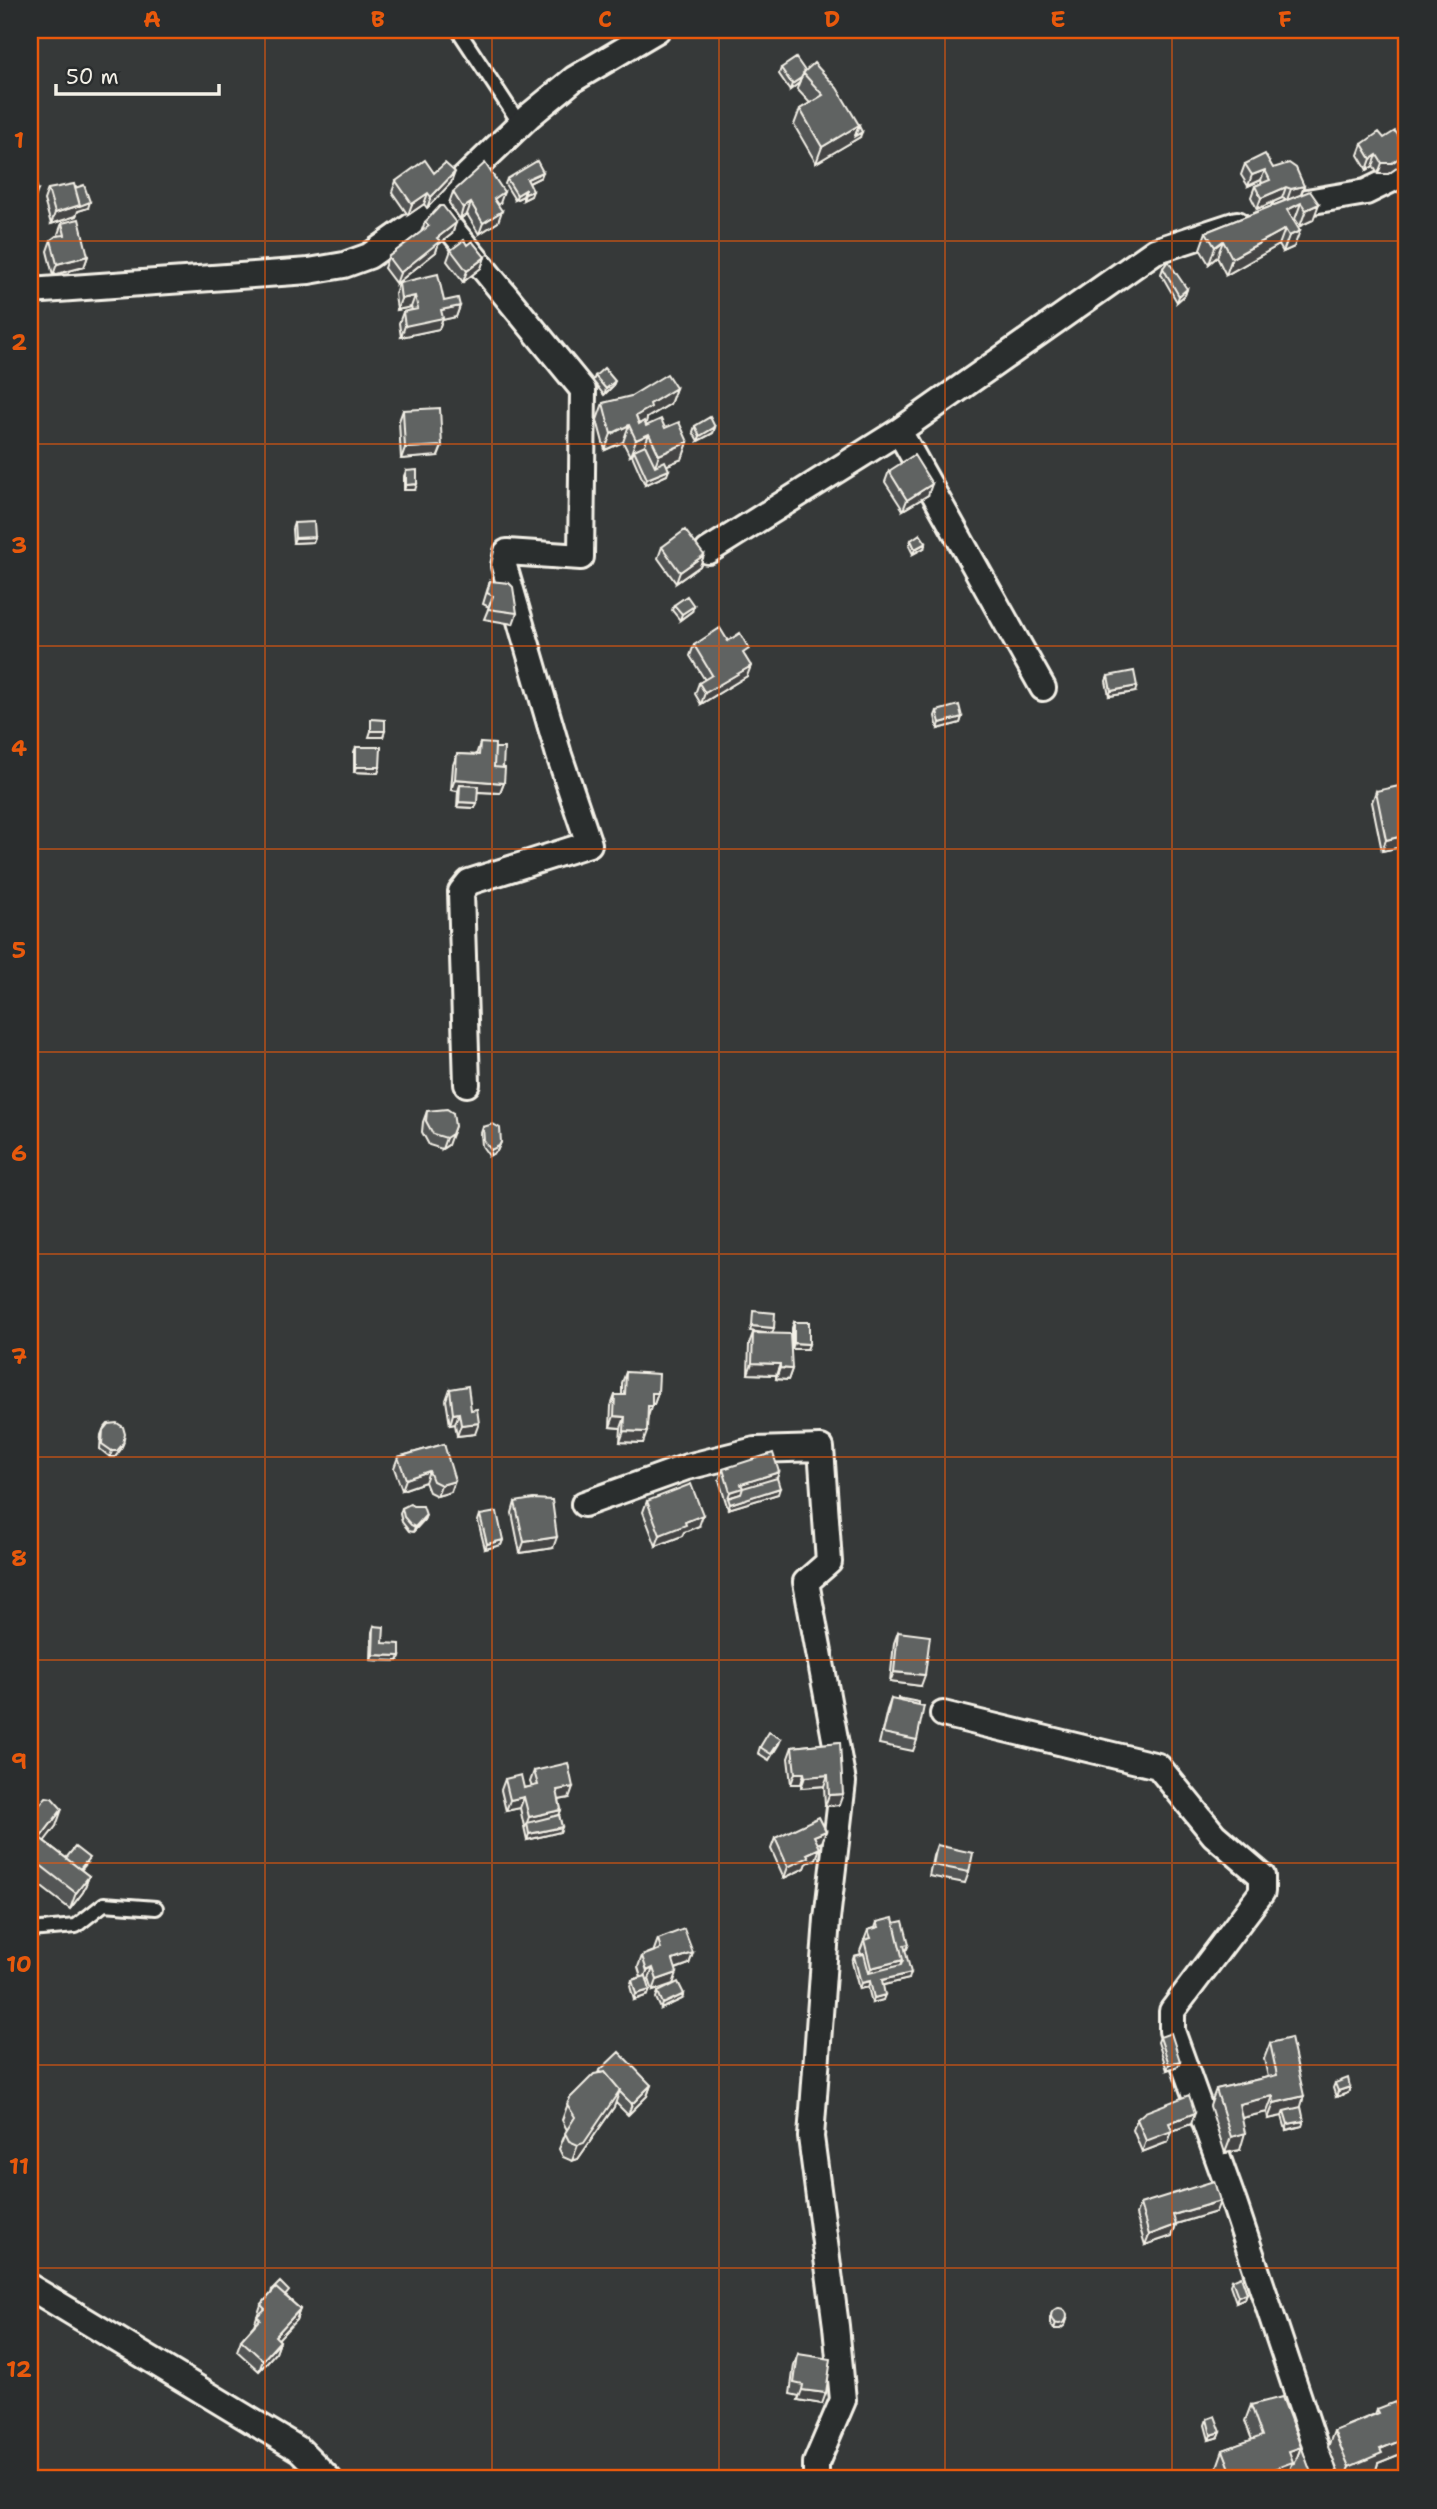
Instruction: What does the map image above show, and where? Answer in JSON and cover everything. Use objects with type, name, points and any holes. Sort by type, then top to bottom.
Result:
[{"type":"street","points":[[30,290],[309,271],[344,265],[369,256],[423,218],[520,124],[574,79],[657,30]]},
{"type":"street","points":[[708,551],[900,431],[1155,251],[1301,202],[1366,192],[1407,172]]},
{"type":"street","points":[[434,208],[583,390],[581,557],[507,552],[504,566],[559,755],[589,844],[469,882],[461,892],[467,1084]]},
{"type":"street","points":[[900,431],[1043,688]]},
{"type":"street","points":[[584,1504],[687,1467],[755,1450],[821,1448],[829,1562],[806,1582],[843,1782],[827,1919],[811,2137],[843,2400],[816,2463],[816,2479]]},
{"type":"street","points":[[943,1714],[1158,1766],[1214,1835],[1262,1876],[1262,1892],[1172,2011],[1172,2031],[1234,2203],[1326,2479]]},
{"type":"street","points":[[30,2287],[300,2450],[329,2479]]},
{"type":"lane","points":[[458,30],[520,124]]},
{"type":"lane","points":[[30,1930],[76,1926],[104,1904],[156,1908]]},
{"type":"building","points":[[796,58],[805,71],[801,78],[792,84],[781,68]]},
{"type":"building","points":[[814,63],[837,88],[859,125],[822,147],[800,109],[823,95],[803,73]]},
{"type":"building","points":[[1395,131],[1407,152],[1392,163],[1382,163],[1377,155],[1371,159],[1362,144],[1379,132],[1384,138]]},
{"type":"building","points":[[1265,154],[1273,168],[1289,163],[1296,168],[1304,186],[1291,189],[1286,187],[1261,198],[1255,186],[1270,180],[1265,170],[1252,175],[1245,164]]},
{"type":"building","points":[[425,160],[434,173],[445,163],[455,172],[431,197],[428,193],[412,204],[396,181]]},
{"type":"building","points":[[537,161],[543,172],[527,179],[533,191],[525,194],[525,190],[517,195],[507,179]]},
{"type":"building","points":[[485,163],[504,192],[494,199],[502,211],[483,223],[471,203],[463,208],[453,192]]},
{"type":"building","points":[[30,167],[38,190],[30,193]]},
{"type":"building","points":[[74,184],[80,205],[55,213],[48,189]]},
{"type":"building","points":[[84,185],[90,202],[80,206],[75,188]]},
{"type":"building","points":[[1310,191],[1319,204],[1306,210],[1301,203],[1287,210],[1300,231],[1289,236],[1285,229],[1232,258],[1223,241],[1215,247],[1206,232]]},
{"type":"building","points":[[443,206],[456,223],[437,238],[440,241],[400,273],[388,257],[429,226],[425,222]]},
{"type":"building","points":[[79,219],[88,256],[57,264],[51,240],[65,235],[62,223]]},
{"type":"building","points":[[464,240],[467,245],[472,241],[485,257],[467,271],[451,250]]},
{"type":"building","points":[[1168,261],[1187,289],[1179,296],[1163,268]]},
{"type":"building","points":[[438,274],[444,301],[458,298],[460,306],[441,310],[443,318],[405,326],[403,312],[418,309],[415,296],[401,299],[399,283]]},
{"type":"building","points":[[604,368],[615,381],[606,389],[595,376]]},
{"type":"building","points":[[667,374],[676,388],[636,416],[639,424],[644,421],[646,426],[661,419],[665,428],[679,422],[688,442],[659,455],[649,434],[636,440],[629,425],[611,434],[603,403],[631,396]]},
{"type":"building","points":[[440,408],[442,446],[405,448],[403,410]]},
{"type":"building","points":[[710,417],[715,427],[700,436],[695,426]]},
{"type":"building","points":[[645,445],[655,466],[665,461],[669,470],[647,479],[634,450]]},
{"type":"building","points":[[914,455],[932,484],[907,500],[889,471]]},
{"type":"building","points":[[417,470],[417,484],[406,485],[406,471]]},
{"type":"building","points":[[314,522],[315,537],[295,538],[294,523]]},
{"type":"building","points":[[685,530],[704,555],[680,572],[662,547]]},
{"type":"building","points":[[920,534],[926,543],[915,549],[911,540]]},
{"type":"building","points":[[490,581],[509,583],[513,587],[517,613],[488,609],[493,596],[487,593]]},
{"type":"building","points":[[687,596],[694,606],[682,614],[674,605]]},
{"type":"building","points":[[720,628],[728,641],[740,633],[749,649],[743,653],[751,666],[705,693],[699,683],[712,675],[694,645]]},
{"type":"building","points":[[1134,671],[1137,686],[1111,691],[1108,676]]},
{"type":"building","points":[[959,705],[962,717],[940,723],[937,711]]},
{"type":"building","points":[[371,719],[385,720],[385,731],[371,731]]},
{"type":"building","points":[[480,743],[495,744],[494,767],[505,768],[504,783],[455,779],[457,754],[479,755]]},
{"type":"building","points":[[356,747],[381,747],[380,767],[356,767]]},
{"type":"building","points":[[495,748],[504,748],[503,768],[494,767]]},
{"type":"building","points":[[460,785],[478,786],[477,803],[459,802]]},
{"type":"building","points":[[1399,786],[1407,835],[1386,840],[1376,791]]},
{"type":"building","points":[[447,1109],[453,1113],[455,1126],[452,1134],[446,1138],[433,1134],[426,1121],[427,1111]]},
{"type":"building","points":[[493,1124],[500,1128],[501,1142],[491,1150],[484,1141],[483,1127]]},
{"type":"building","points":[[753,1311],[775,1313],[774,1328],[752,1326]]},
{"type":"building","points":[[794,1322],[809,1322],[809,1344],[794,1343]]},
{"type":"building","points":[[753,1333],[790,1334],[792,1369],[780,1368],[780,1364],[752,1363]]},
{"type":"building","points":[[626,1372],[659,1374],[658,1393],[652,1393],[652,1406],[648,1406],[647,1432],[624,1431],[625,1417],[614,1416],[615,1395],[625,1395]]},
{"type":"building","points":[[468,1386],[471,1410],[477,1409],[479,1423],[461,1425],[459,1413],[453,1414],[450,1389]]},
{"type":"building","points":[[117,1423],[123,1427],[125,1434],[123,1444],[117,1451],[112,1451],[102,1444],[103,1430],[108,1424]]},
{"type":"building","points":[[444,1444],[455,1481],[441,1485],[433,1481],[429,1471],[406,1479],[398,1457]]},
{"type":"building","points":[[773,1453],[779,1472],[741,1484],[743,1488],[730,1492],[723,1469]]},
{"type":"building","points":[[777,1478],[780,1488],[730,1504],[728,1498],[741,1494],[743,1488]]},
{"type":"building","points":[[691,1484],[703,1515],[660,1535],[647,1501]]},
{"type":"building","points":[[552,1500],[557,1537],[524,1542],[515,1502]]},
{"type":"building","points":[[410,1504],[423,1506],[426,1515],[415,1527],[404,1517],[402,1508]]},
{"type":"building","points":[[497,1512],[503,1540],[487,1544],[480,1515]]},
{"type":"building","points":[[374,1626],[384,1627],[383,1643],[400,1644],[400,1656],[373,1655]]},
{"type":"building","points":[[898,1632],[930,1636],[925,1675],[894,1672]]},
{"type":"building","points":[[891,1699],[924,1706],[917,1740],[883,1733]]},
{"type":"building","points":[[898,1700],[919,1702],[919,1705]]},
{"type":"building","points":[[769,1732],[781,1739],[771,1754],[760,1747]]},
{"type":"building","points":[[840,1742],[843,1794],[829,1795],[828,1775],[805,1777],[804,1773],[795,1773],[792,1747]]},
{"type":"building","points":[[568,1763],[573,1787],[557,1790],[561,1810],[529,1817],[524,1797],[510,1800],[505,1779],[521,1775],[524,1788],[538,1785],[534,1771]]},
{"type":"building","points":[[46,1797],[52,1798],[62,1809],[40,1838],[89,1876],[76,1893],[30,1857],[30,1817]]},
{"type":"building","points":[[559,1815],[562,1827],[529,1834],[527,1823]]},
{"type":"building","points":[[819,1817],[826,1831],[814,1836],[820,1848],[807,1854],[809,1857],[788,1867],[775,1838]]},
{"type":"building","points":[[937,1845],[973,1853],[969,1872],[933,1865]]},
{"type":"building","points":[[75,1847],[89,1858],[80,1869],[66,1858]]},
{"type":"building","points":[[893,1918],[903,1960],[871,1968],[864,1940],[871,1938],[868,1930],[879,1927],[877,1922]]},
{"type":"building","points":[[903,1921],[909,1944],[904,1945],[911,1973],[882,1980],[885,1995],[874,1998],[870,1981],[861,1983],[854,1956],[864,1954],[869,1973],[901,1965],[903,1960],[894,1923]]},
{"type":"building","points":[[684,1929],[693,1953],[673,1960],[677,1973],[657,1980],[653,1968],[647,1971],[642,1956],[661,1949],[658,1939]]},
{"type":"building","points":[[646,1976],[650,1990],[636,1994],[632,1980]]},
{"type":"building","points":[[678,1982],[684,1994],[663,2004],[658,1992]]},
{"type":"building","points":[[1171,2033],[1180,2061],[1169,2064],[1160,2037]]},
{"type":"building","points":[[1291,2038],[1304,2096],[1274,2103],[1273,2096],[1239,2104],[1245,2133],[1231,2137],[1216,2089],[1277,2075],[1270,2043]]},
{"type":"building","points":[[619,2052],[651,2085],[632,2104],[605,2072],[599,2071]]},
{"type":"building","points":[[605,2072],[620,2090],[584,2143],[578,2145],[569,2141],[565,2133],[575,2117],[567,2104],[594,2074]]},
{"type":"building","points":[[1348,2078],[1350,2087],[1338,2091],[1335,2083]]},
{"type":"building","points":[[1189,2095],[1195,2113],[1169,2123],[1172,2131],[1146,2141],[1137,2119],[1145,2112]]},
{"type":"building","points":[[1301,2107],[1304,2121],[1288,2124],[1284,2111]]},
{"type":"building","points":[[1214,2181],[1220,2201],[1173,2215],[1176,2225],[1149,2235],[1140,2204]]},
{"type":"building","points":[[1241,2276],[1247,2293],[1238,2296],[1232,2280]]},
{"type":"building","points":[[280,2282],[289,2291],[285,2296],[276,2288],[272,2290]]},
{"type":"building","points":[[276,2288],[300,2309],[275,2336],[280,2341],[263,2360],[241,2340],[260,2319],[257,2316],[265,2309],[261,2305]]},
{"type":"building","points":[[1059,2308],[1065,2310],[1065,2322],[1059,2324],[1053,2322],[1051,2316],[1053,2310]]},
{"type":"building","points":[[798,2354],[831,2359],[826,2393],[802,2390],[803,2385],[794,2383]]},
{"type":"building","points":[[1282,2397],[1301,2447],[1289,2451],[1293,2462],[1246,2479],[1234,2479],[1223,2450],[1262,2436],[1251,2405]]},
{"type":"building","points":[[1395,2402],[1407,2438],[1380,2449],[1382,2453],[1349,2467],[1334,2431],[1379,2413],[1377,2409]]},
{"type":"building","points":[[1215,2416],[1221,2432],[1211,2435],[1207,2419]]},
{"type":"building","points":[[1293,2425],[1313,2478],[1271,2479],[1289,2473],[1295,2463],[1301,2447]]},
{"type":"building","points":[[1196,2469],[1199,2476],[1185,2479],[1184,2472]]},
{"type":"building","points":[[1169,2470],[1172,2479],[1158,2479],[1158,2476]]},
{"type":"building","points":[[1213,2473],[1215,2479],[1195,2479]]}]
